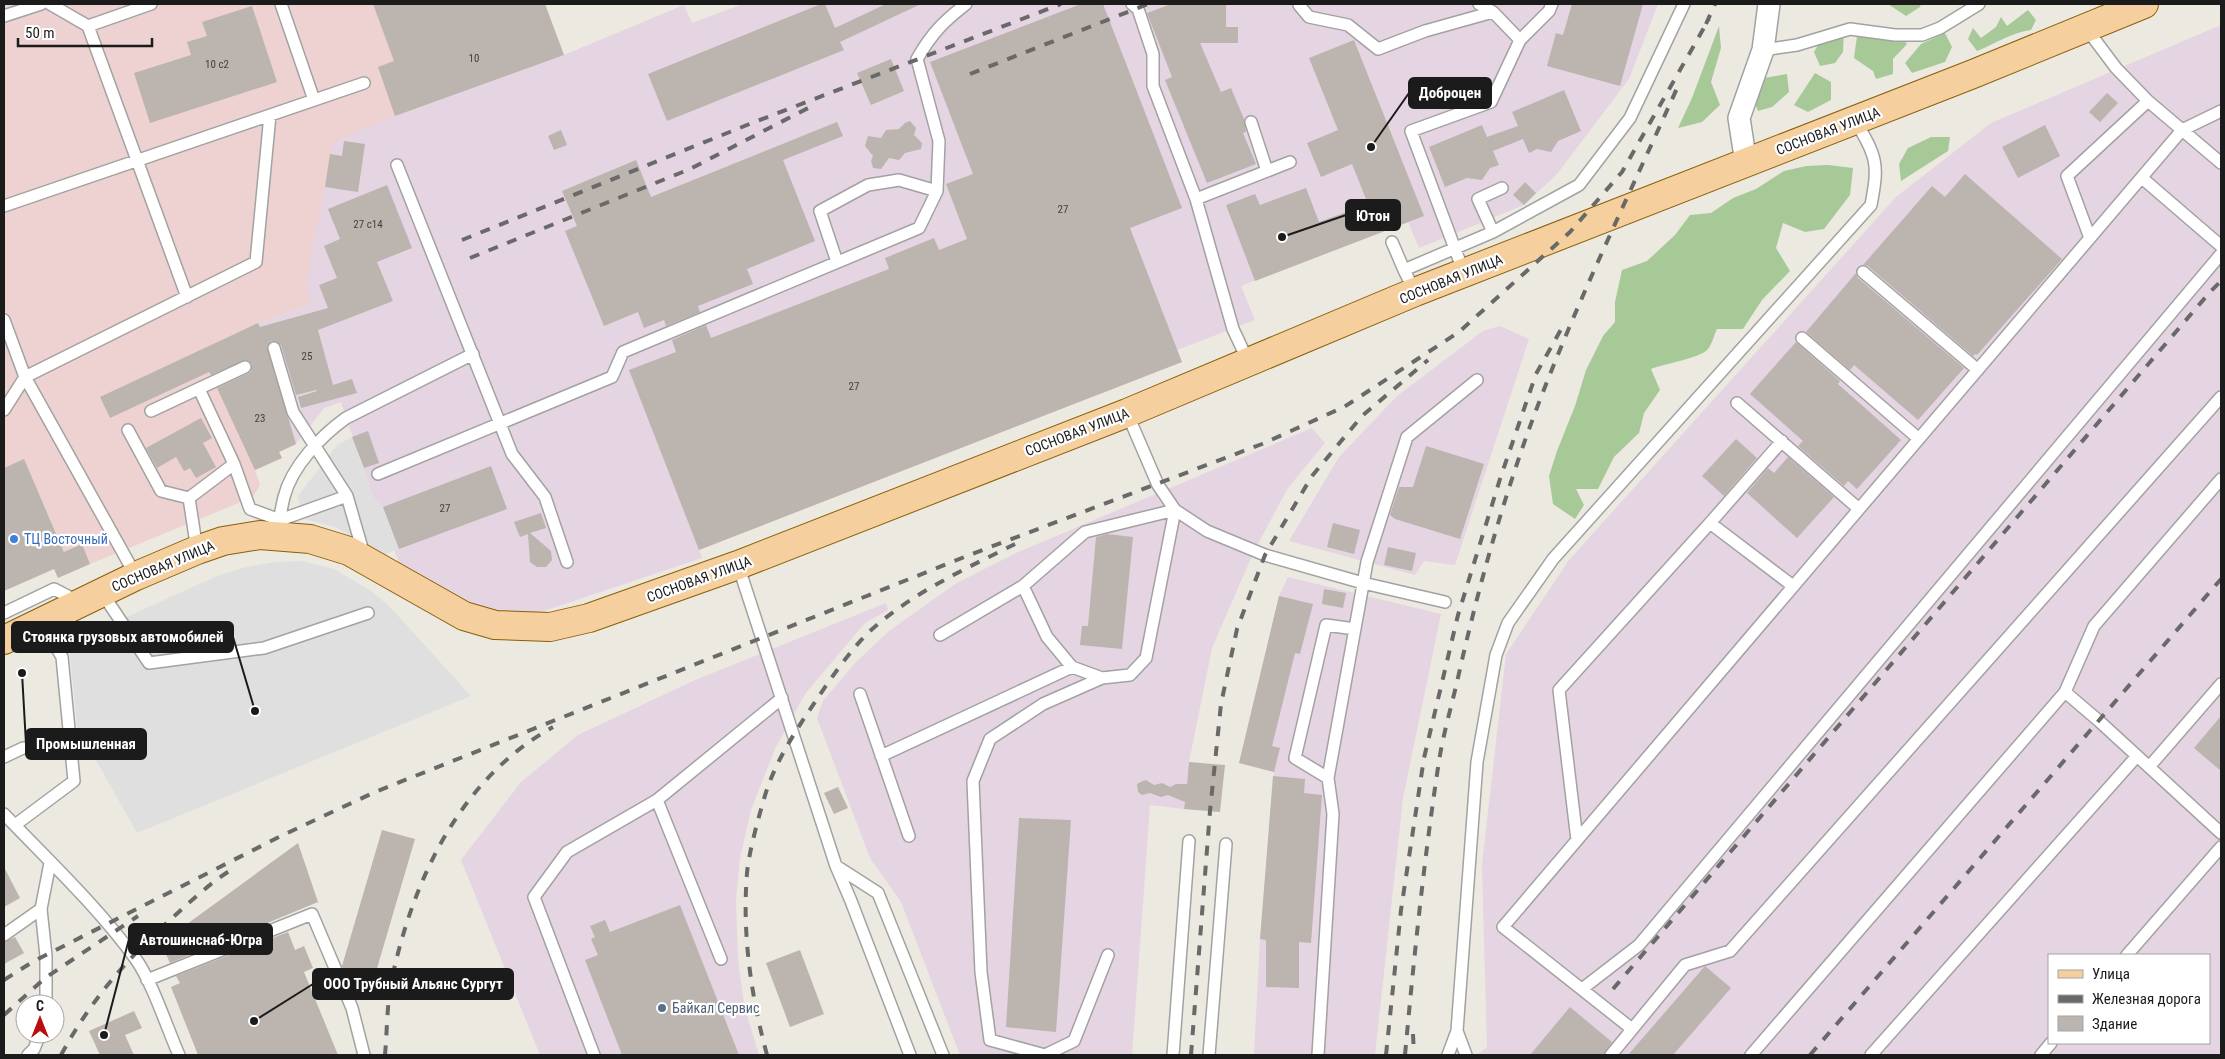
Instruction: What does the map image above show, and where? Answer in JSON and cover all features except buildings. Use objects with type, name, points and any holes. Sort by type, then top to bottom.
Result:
[{"type":"main road","name":"СОСНОВАЯ УЛИЦА","points":[[4,640],[136,576],[197,550],[278,527],[329,544],[365,559],[464,616],[495,625],[532,628],[550,627],[589,618],[738,565],[1127,413],[1249,363],[1410,281],[1464,273],[2086,28],[2133,6]]},
{"type":"street","points":[[1746,163],[1740,118],[1763,50],[1769,4]]},
{"type":"lane","points":[[4,16],[41,4]]},
{"type":"lane","points":[[50,4],[88,26],[187,296]]},
{"type":"lane","points":[[88,26],[151,4]]},
{"type":"lane","points":[[282,4],[314,100]]},
{"type":"lane","points":[[378,474],[612,377],[623,352],[919,228],[937,191],[939,141],[917,59],[930,36],[941,24],[966,4]]},
{"type":"lane","points":[[1132,4],[1138,9],[1153,54],[1153,86],[1196,199],[1233,329],[1249,363]]},
{"type":"lane","points":[[1480,4],[1493,12],[1520,40]]},
{"type":"lane","points":[[1464,273],[1456,247],[1411,130],[1491,102],[1520,40],[1549,11],[1552,4]]},
{"type":"lane","points":[[1392,242],[1410,281],[1456,247],[1493,232],[1580,186],[1630,118],[1684,4]]},
{"type":"lane","points":[[1763,50],[1797,45],[1850,29],[1895,35],[1922,35],[1940,28],[1979,4]]},
{"type":"lane","points":[[1299,5],[1309,17],[1348,25],[1378,49],[1425,31],[1493,12]]},
{"type":"lane","points":[[2086,28],[2116,68],[2148,101],[2221,163]]},
{"type":"lane","points":[[4,206],[364,83]]},
{"type":"lane","points":[[2090,238],[2067,176],[2148,101]]},
{"type":"lane","points":[[1632,1030],[1503,927],[2182,130],[2221,111]]},
{"type":"lane","points":[[4,410],[26,377],[256,262],[270,115]]},
{"type":"lane","points":[[1448,1055],[1457,1031],[1477,762],[1496,655],[1508,623],[1553,559],[1871,205],[1877,173],[1872,149],[1855,120]]},
{"type":"lane","points":[[1252,122],[1267,171]]},
{"type":"lane","points":[[1196,199],[1290,162]]},
{"type":"lane","points":[[397,165],[512,454],[545,497],[567,562]]},
{"type":"lane","points":[[2142,178],[2221,246]]},
{"type":"lane","points":[[837,262],[820,211],[868,185],[899,180],[937,191]]},
{"type":"lane","points":[[1493,232],[1478,199],[1502,188]]},
{"type":"lane","points":[[1582,989],[1638,945],[2221,254]]},
{"type":"lane","points":[[1863,272],[1978,370]]},
{"type":"lane","points":[[4,320],[26,377],[136,576]]},
{"type":"lane","points":[[1802,338],[1919,438]]},
{"type":"lane","points":[[274,348],[293,412],[317,446],[347,496],[365,559]]},
{"type":"lane","points":[[278,527],[284,496],[292,477],[333,428],[346,418],[473,354]]},
{"type":"lane","points":[[151,411],[245,367]]},
{"type":"lane","points":[[1318,1055],[1334,814],[1328,778],[1367,562],[1407,437],[1477,380]]},
{"type":"lane","points":[[199,389],[234,464],[250,509],[278,527]]},
{"type":"lane","points":[[1611,1055],[1685,965],[1730,951],[2221,397]]},
{"type":"lane","points":[[1737,403],[1859,509]]},
{"type":"lane","points":[[1127,413],[1158,485],[1174,510],[1207,532],[1265,555],[1363,583],[1445,602]]},
{"type":"lane","points":[[128,430],[161,491],[189,498]]},
{"type":"lane","points":[[1577,840],[1559,690],[1782,442]]},
{"type":"lane","points":[[189,498],[234,464]]},
{"type":"lane","points":[[1751,1055],[2065,692],[2094,626],[2221,478]]},
{"type":"lane","points":[[278,527],[347,496]]},
{"type":"lane","points":[[189,498],[197,550]]},
{"type":"lane","points":[[940,635],[1023,586],[1085,532],[1174,510]]},
{"type":"lane","points":[[1108,955],[1074,1041],[1045,1055],[990,1040],[981,972],[973,781],[990,739],[1043,704],[1102,678],[1130,675],[1146,658],[1174,510]]},
{"type":"lane","points":[[1710,523],[1793,586]]},
{"type":"lane","points":[[738,565],[836,866],[910,1055]]},
{"type":"lane","points":[[1023,586],[1047,638],[1072,667],[1102,678]]},
{"type":"lane","points":[[4,613],[54,589],[91,598],[149,663],[264,648],[368,613]]},
{"type":"lane","points":[[15,826],[74,781],[62,657],[41,622]]},
{"type":"lane","points":[[1328,778],[1294,758],[1326,625],[1355,629]]},
{"type":"lane","points":[[881,756],[1072,667]]},
{"type":"lane","points":[[2149,767],[2221,684]]},
{"type":"lane","points":[[2065,692],[2221,834]]},
{"type":"lane","points":[[860,694],[909,836]]},
{"type":"lane","points":[[594,1055],[534,897],[567,852],[657,800],[782,698]]},
{"type":"lane","points":[[4,757],[23,748],[71,748]]},
{"type":"lane","points":[[1871,1055],[2137,756]]},
{"type":"lane","points":[[657,800],[721,959]]},
{"type":"lane","points":[[4,814],[136,958],[179,1055]]},
{"type":"lane","points":[[1173,1055],[1188,841]]},
{"type":"lane","points":[[1209,1055],[1226,844]]},
{"type":"lane","points":[[2128,954],[2221,847]]},
{"type":"lane","points":[[46,994],[46,956],[41,910],[50,863]]},
{"type":"lane","points":[[836,866],[878,893],[943,1055]]},
{"type":"lane","points":[[4,935],[41,910]]},
{"type":"lane","points":[[147,980],[312,914],[352,1008],[364,1055]]},
{"type":"lane","points":[[1457,1031],[1466,1055]]},
{"type":"lane","points":[[2040,1055],[2050,1044]]},
{"type":"shaded area","points":[[4,4],[545,4],[564,55],[396,116],[312,304],[258,323],[268,345],[296,444],[279,452],[282,458],[255,470],[260,485],[253,497],[73,571],[24,460],[4,468]]},
{"type":"shaded area","points":[[743,4],[1658,4],[1629,79],[1557,174],[1524,205],[1419,248],[1408,222],[1241,286],[1255,320],[1177,350],[1182,362],[699,550],[702,558],[535,614],[486,612],[400,565],[394,550],[399,549],[383,507],[373,497],[341,402],[324,408],[296,444],[268,345],[258,323],[312,304],[306,286],[333,142],[395,116],[564,55],[684,5],[692,23]]},
{"type":"shaded area","points":[[2221,25],[2221,1055],[1477,1055],[1487,1047],[1482,865],[1506,654],[1569,560],[1896,197],[1991,123]]},
{"type":"shaded area","points":[[1500,326],[1529,339],[1455,565],[1424,561],[1415,575],[1289,541],[1339,457],[1397,396],[1483,331]]},
{"type":"shaded area","points":[[1312,428],[1325,443],[1288,488],[1254,551],[1212,648],[1189,762],[1184,809],[1150,805],[1132,1055],[960,1055],[901,902],[870,858],[817,718],[823,701],[856,662],[889,631],[955,584],[1016,553]]},
{"type":"shaded area","points":[[352,437],[373,497],[383,507],[399,549],[385,554],[337,528],[302,518],[298,496],[337,445]]},
{"type":"shaded area","points":[[301,561],[334,569],[371,591],[390,607],[471,696],[137,833],[77,726],[69,643],[217,576],[246,567],[275,562]]},
{"type":"shaded area","points":[[1288,577],[1441,614],[1403,798],[1375,1055],[1254,1055],[1260,939],[1274,772],[1239,763],[1279,596]]},
{"type":"shaded area","points":[[886,603],[888,610],[865,623],[805,694],[775,749],[751,810],[740,858],[736,900],[738,958],[744,1005],[759,1055],[540,1055],[461,860],[521,782],[578,735],[693,681]]},
{"type":"green space","points":[[1888,4],[1921,4],[1920,7],[1906,16]]},
{"type":"green space","points":[[2028,10],[2036,20],[2031,30],[2010,36],[1977,51],[1968,39],[1973,28],[1981,38],[1996,27],[2001,17],[2007,26]]},
{"type":"green space","points":[[1719,26],[1721,48],[1711,82],[1720,105],[1702,122],[1678,128],[1692,98]]},
{"type":"green space","points":[[1828,28],[1844,29],[1843,52],[1835,63],[1820,66],[1814,52]]},
{"type":"green space","points":[[1874,29],[1898,30],[1907,44],[1893,59],[1893,74],[1876,79],[1873,71],[1854,58],[1857,36]]},
{"type":"green space","points":[[1945,33],[1952,47],[1945,62],[1912,73],[1905,63],[1921,44]]},
{"type":"green space","points":[[1815,73],[1831,82],[1831,100],[1808,112],[1794,105]]},
{"type":"green space","points":[[1787,74],[1789,92],[1772,107],[1758,111],[1754,101],[1764,78]]},
{"type":"green space","points":[[1931,137],[1950,137],[1948,151],[1901,181],[1899,164],[1908,148]]},
{"type":"green space","points":[[1828,165],[1853,168],[1850,195],[1824,229],[1805,232],[1783,223],[1776,248],[1790,271],[1762,300],[1743,329],[1717,329],[1710,345],[1703,353],[1651,369],[1660,390],[1644,413],[1639,433],[1614,457],[1598,489],[1576,489],[1584,505],[1575,519],[1553,504],[1549,476],[1586,370],[1603,336],[1615,322],[1615,302],[1622,270],[1647,261],[1675,235],[1690,215],[1711,213],[1733,198],[1756,189],[1784,171],[1806,166]]},
{"type":"railway","points":[[462,240],[752,123],[1061,4]]},
{"type":"railway","points":[[970,74],[1148,4]]},
{"type":"railway","points":[[1706,24],[1715,4]]},
{"type":"railway","points":[[4,980],[34,961],[283,835],[375,792],[972,554],[1262,444],[1344,407],[1459,332],[1570,232],[1622,172],[1709,19]]},
{"type":"railway","points":[[1405,1055],[1420,908],[1439,761],[1488,558],[1527,434],[1567,333],[1678,86]]},
{"type":"railway","points":[[470,258],[690,169],[812,106]]},
{"type":"railway","points":[[1613,989],[2221,281]]},
{"type":"railway","points":[[1386,1055],[1401,910],[1424,758],[1458,615],[1500,479],[1536,374],[1564,324]]},
{"type":"railway","points":[[1191,1055],[1210,811],[1221,704],[1237,629],[1265,555],[1312,476],[1362,416],[1428,360]]},
{"type":"railway","points":[[767,1055],[756,1010],[749,965],[746,919],[747,873],[754,836],[768,786],[786,747],[849,654],[870,631],[886,617],[921,593],[958,572],[1015,544]]},
{"type":"railway","points":[[1810,1055],[2221,579]]},
{"type":"railway","points":[[385,1055],[391,983],[400,945],[427,871],[445,837],[466,804],[491,775],[520,749],[553,727]]},
{"type":"railway","points":[[61,1055],[84,1016],[124,966],[186,905],[234,868]]},
{"type":"railway","points":[[4,1015],[45,978],[138,916]]},
{"type":"railway","points":[[1413,1034],[1414,1055]]},
{"type":"place","name":"Доброцен","points":[[1371,147]]},
{"type":"place","name":"Ютон","points":[[1282,237]]},
{"type":"place","name":"ТЦ Восточный","points":[[14,539]]},
{"type":"place","name":"Промышленная","points":[[22,673]]},
{"type":"place","name":"Стоянка грузовых автомобилей","points":[[255,711]]},
{"type":"place","name":"Байкал Сервис","points":[[662,1008]]},
{"type":"place","name":"ООО Трубный Альянс Сургут","points":[[254,1021]]},
{"type":"place","name":"Автошинснаб-Югра","points":[[104,1035]]}]
